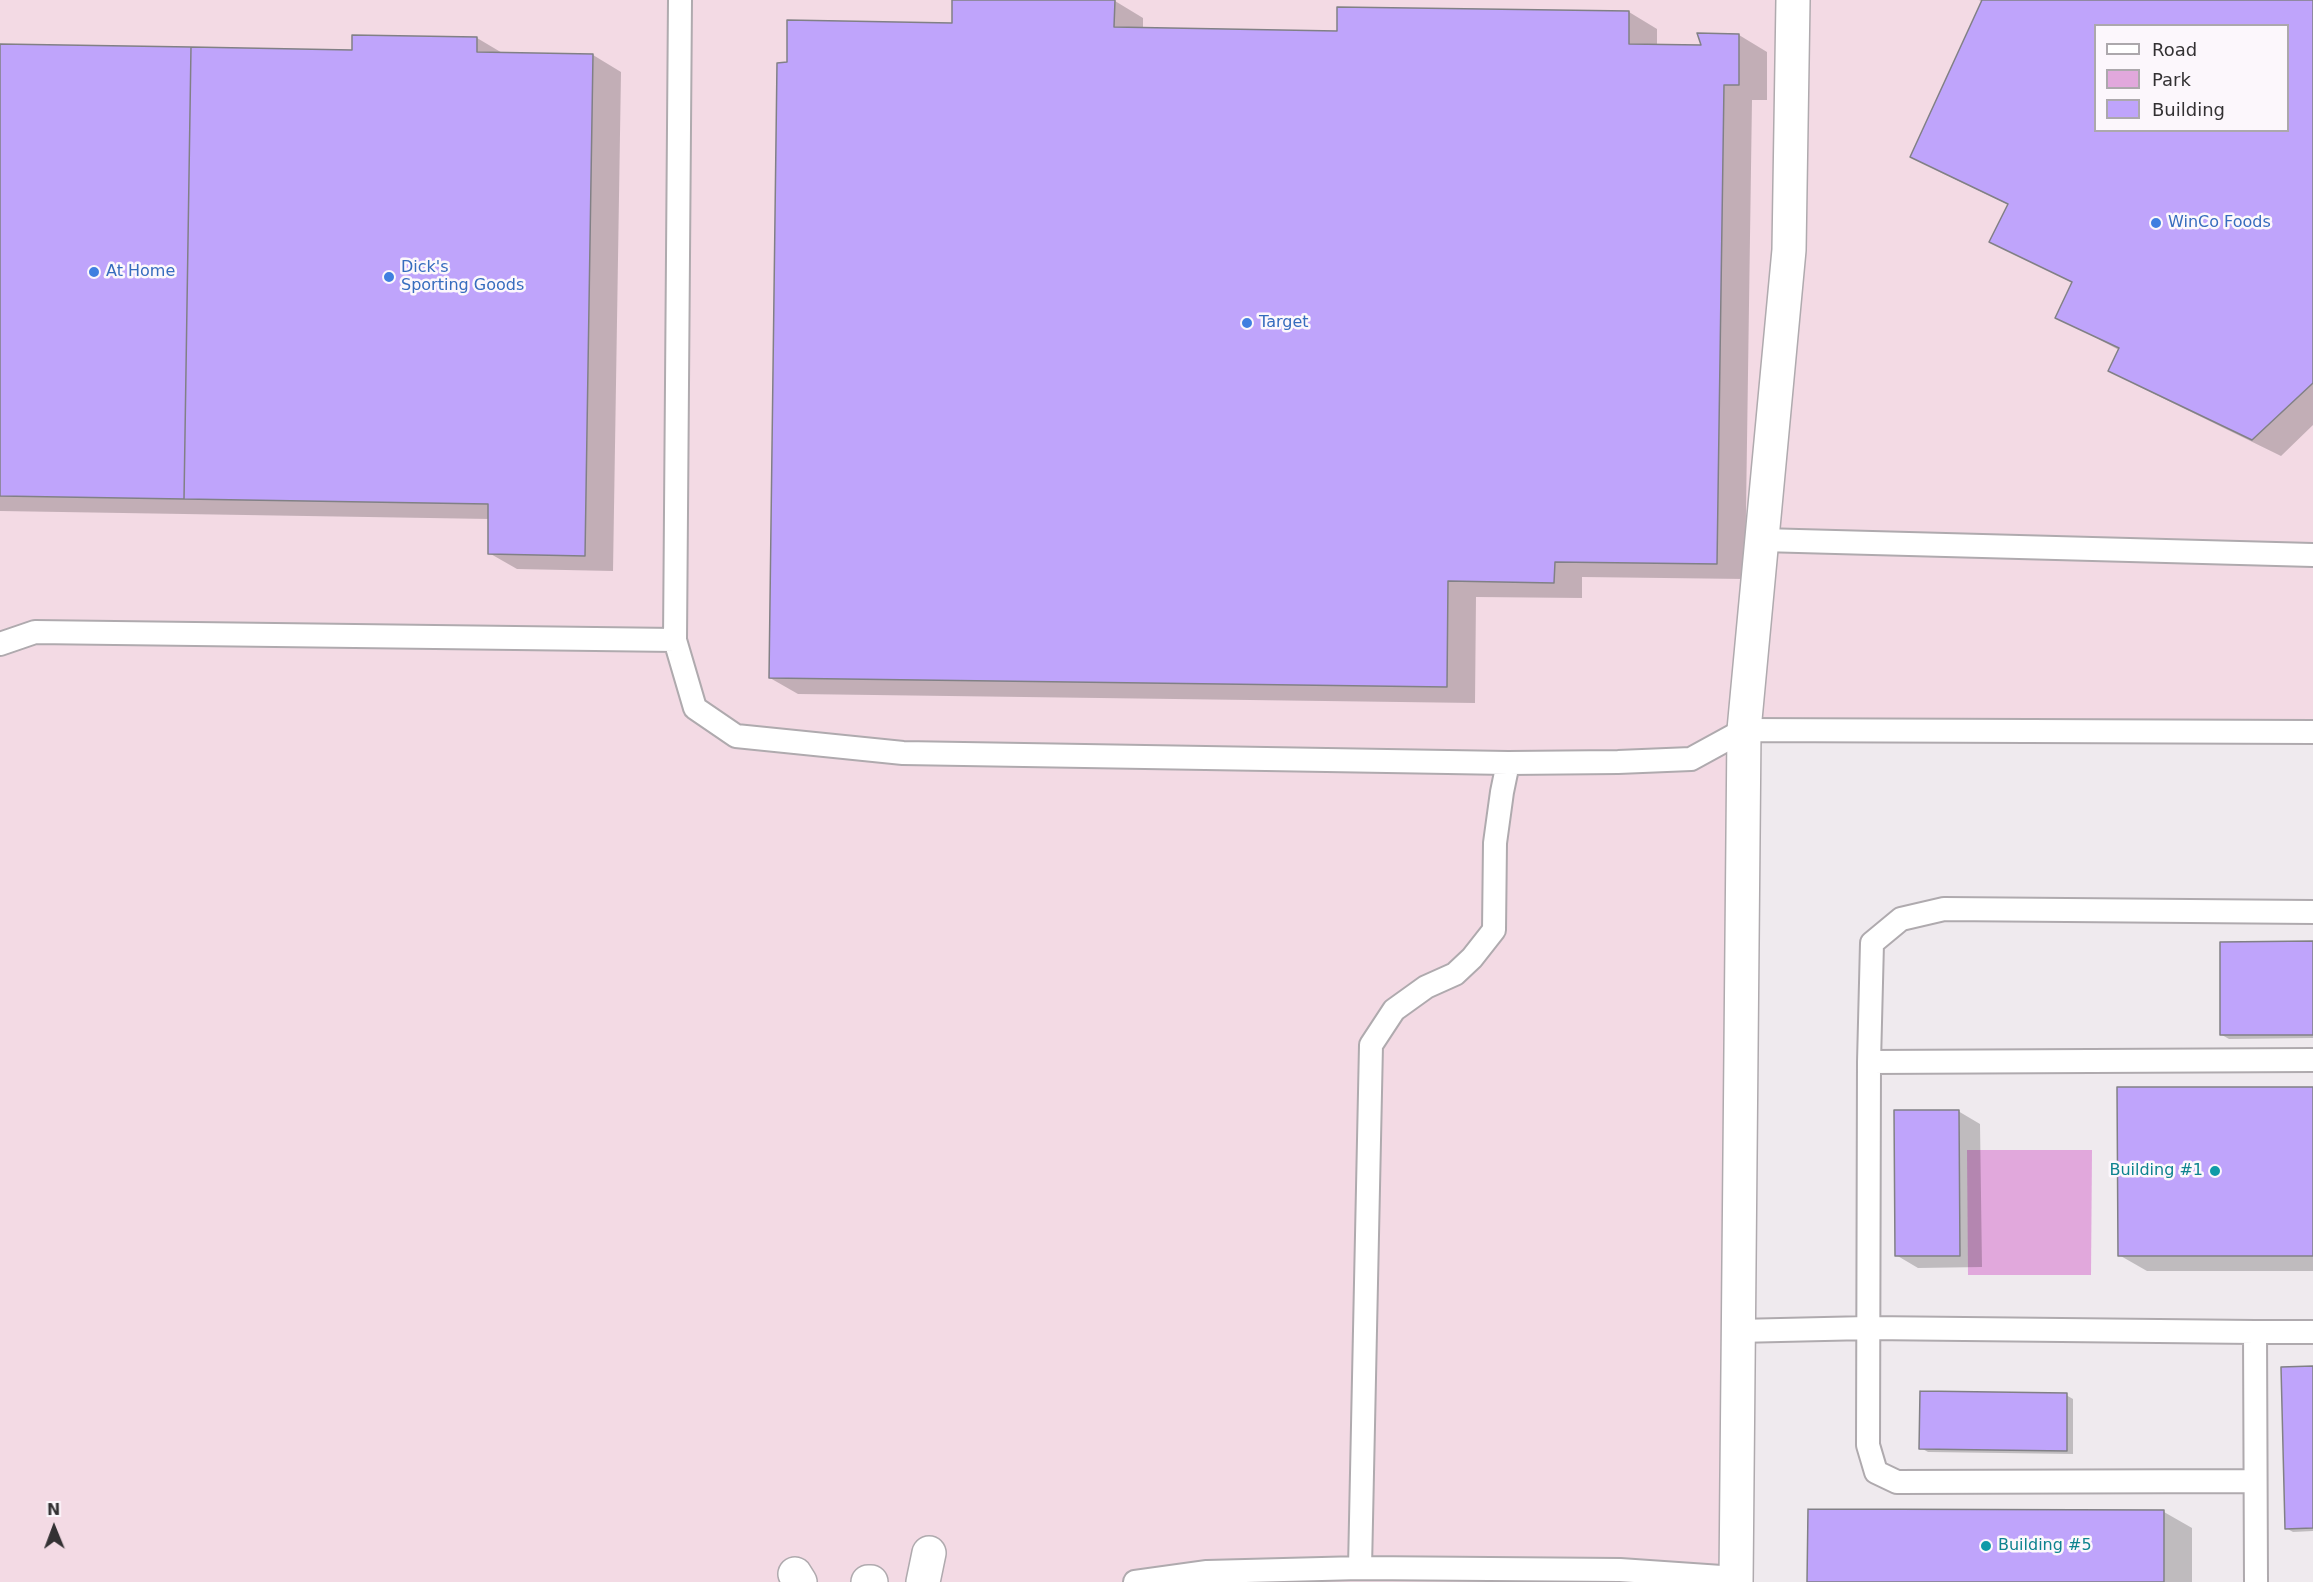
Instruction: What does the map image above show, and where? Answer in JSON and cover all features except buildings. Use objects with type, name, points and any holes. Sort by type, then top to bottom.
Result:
[{"type":"street","points":[[1736,1580],[1744,730],[1789,250],[1792,0]]},
{"type":"lane","points":[[680,0],[675,640],[695,708],[735,736],[903,753],[1508,763],[1690,759],[1744,730],[2313,732]]},
{"type":"lane","points":[[1762,540],[2313,555]]},
{"type":"lane","points":[[0,644],[35,632],[675,640]]},
{"type":"lane","points":[[1360,1568],[1371,1045],[1394,1010],[1426,987],[1455,974],[1472,958],[1494,930],[1495,843],[1508,763]]},
{"type":"lane","points":[[2255,1481],[1897,1482],[1876,1472],[1868,1445],[1869,1062],[1872,943],[1901,919],[1944,909],[2313,912]]},
{"type":"lane","points":[[1869,1062],[2313,1060]]},
{"type":"lane","points":[[1737,1331],[1868,1328],[2313,1332]]},
{"type":"lane","points":[[2255,1332],[2256,1582]]},
{"type":"lane","points":[[1135,1582],[1207,1572],[1360,1568],[1620,1570],[1736,1580]]},
{"type":"shaded area","points":[[0,0],[2313,0],[2313,733],[1745,730],[1739,1582],[0,1582]]},
{"type":"green space","points":[[1967,1150],[2092,1150],[2091,1275],[1968,1275]]},
{"type":"place","name":"WinCo Foods","points":[[2156,223]]},
{"type":"place","name":"At Home","points":[[94,272]]},
{"type":"place","name":"Dick's Sporting Goods","points":[[389,277]]},
{"type":"place","name":"Target","points":[[1247,323]]},
{"type":"place","name":"Building #1","points":[[2215,1171]]},
{"type":"place","name":"Building #5","points":[[1986,1546]]}]
